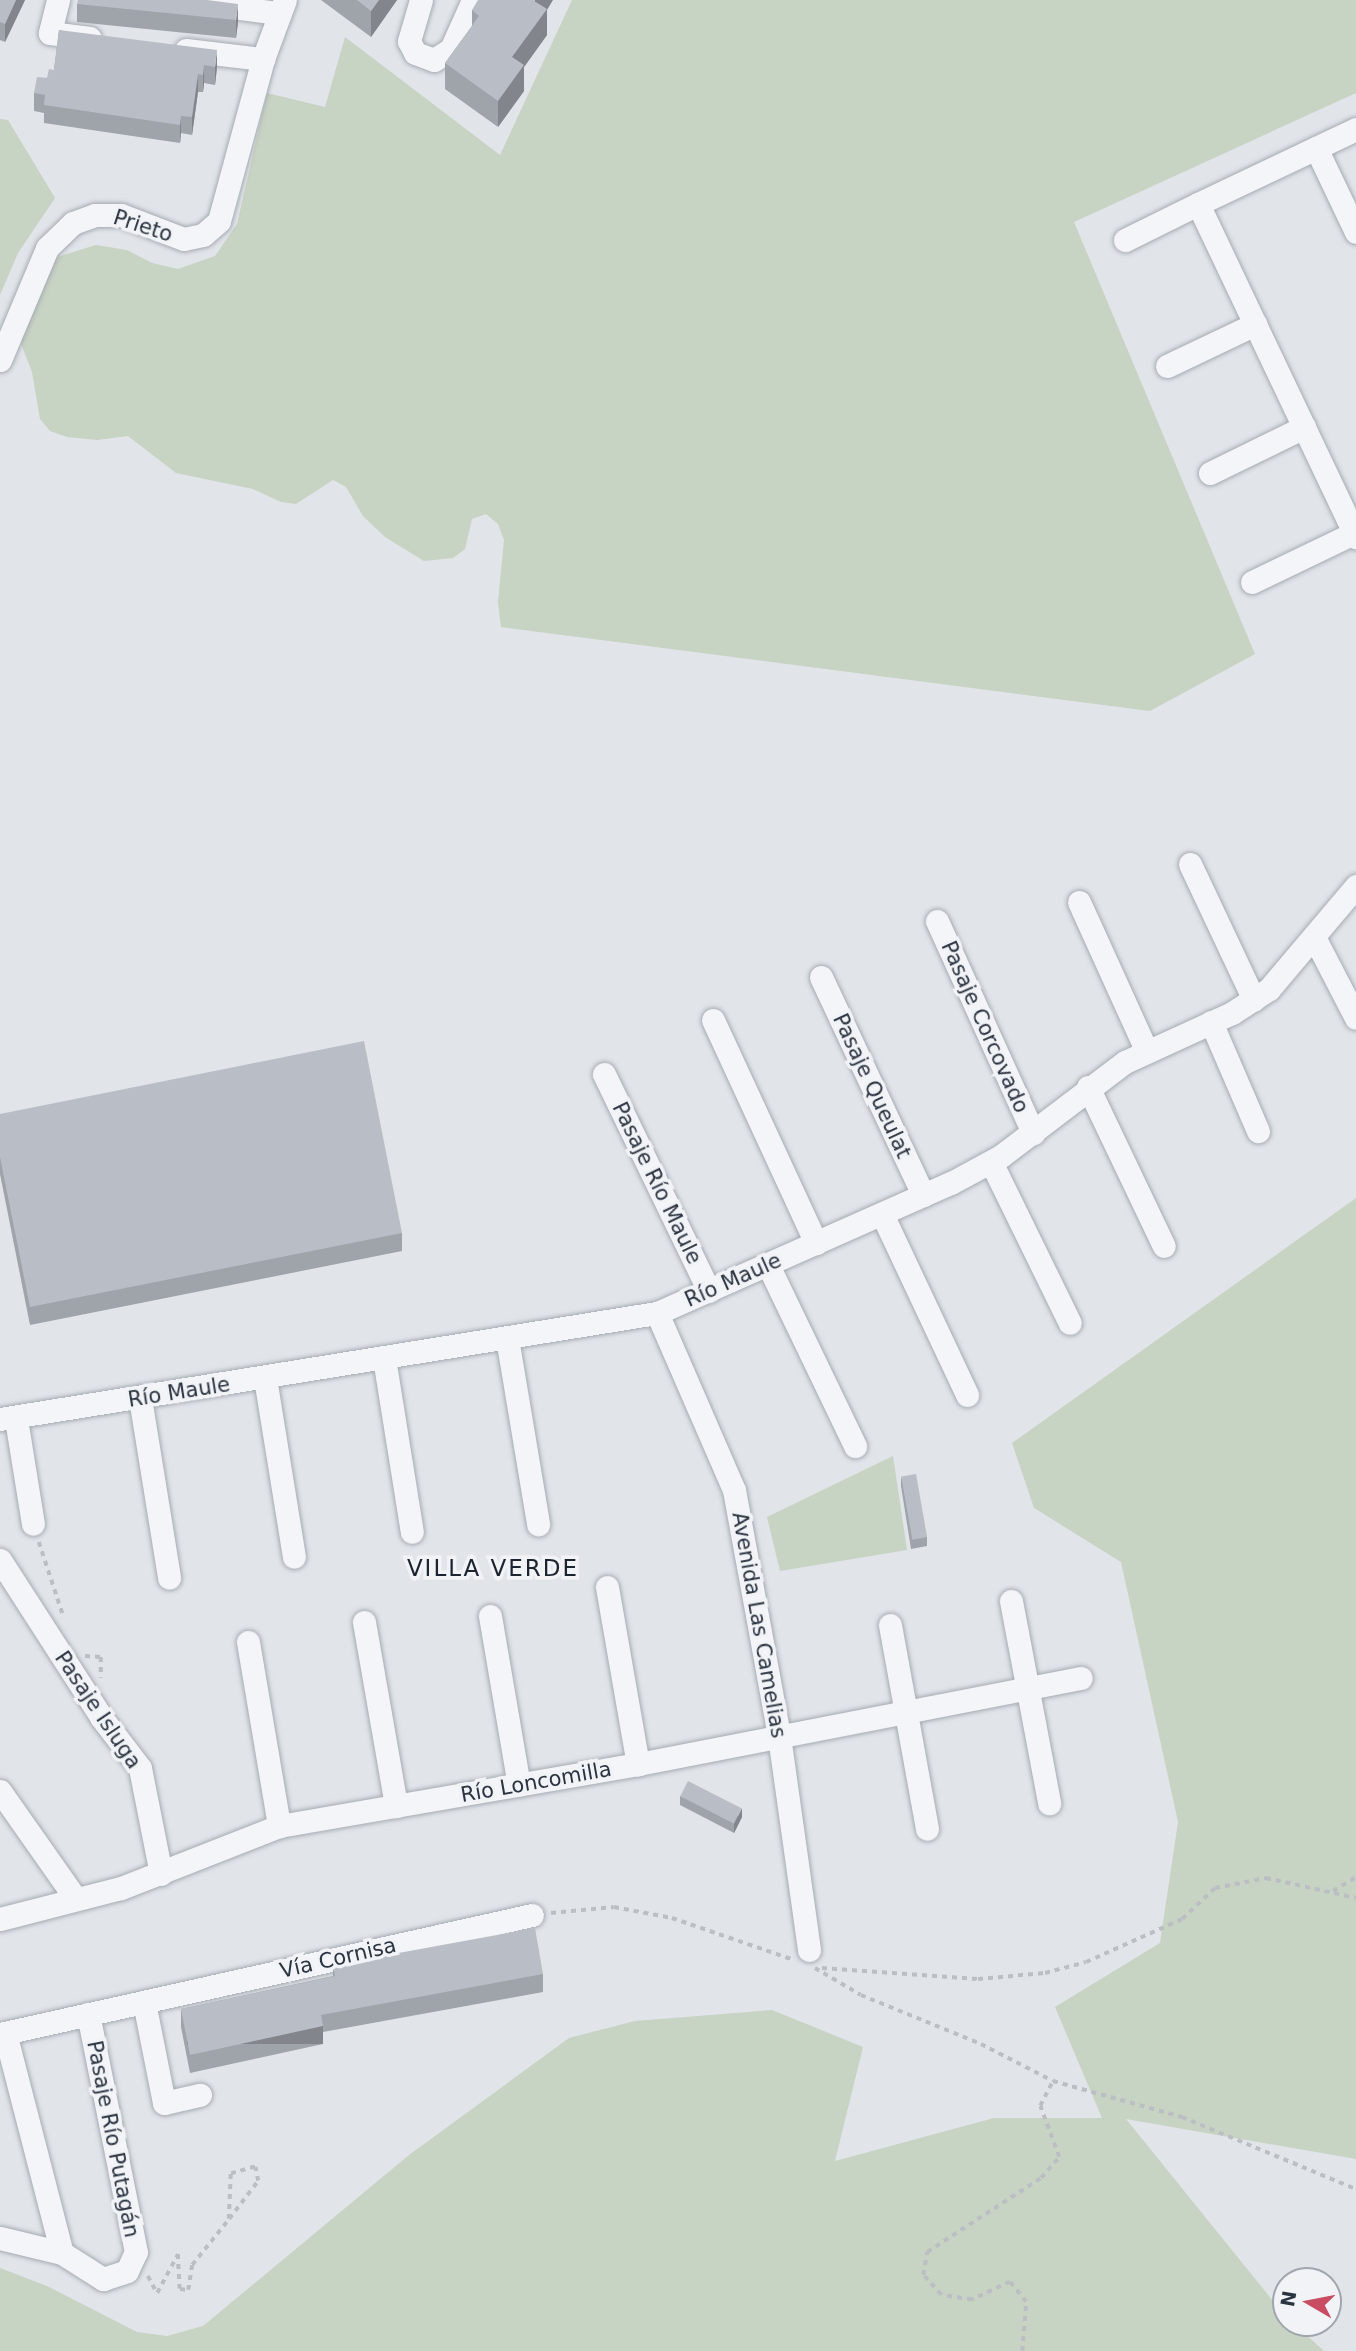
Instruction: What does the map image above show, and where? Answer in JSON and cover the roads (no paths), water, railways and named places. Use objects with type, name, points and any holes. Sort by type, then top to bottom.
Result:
[{"type":"street","points":[[58,0],[50,33],[117,41]]},
{"type":"street","points":[[180,0],[281,6]]},
{"type":"street","points":[[421,0],[409,41],[415,53],[434,60],[451,49],[473,0]]},
{"type":"street","name":"Prieto","points":[[0,360],[47,248],[73,223],[95,215],[121,215],[184,239],[203,235],[219,221],[263,59],[281,6]]},
{"type":"street","points":[[157,46],[263,59]]},
{"type":"street","points":[[1125,240],[1356,129]]},
{"type":"street","points":[[1316,148],[1356,232]]},
{"type":"street","points":[[1198,204],[1355,535],[1252,582]]},
{"type":"street","points":[[1167,366],[1255,324]]},
{"type":"street","points":[[1210,473],[1304,427]]},
{"type":"street","points":[[1190,864],[1254,1000]]},
{"type":"street","name":"Río Maule","points":[[8,1419],[657,1313],[816,1244],[990,1162],[1033,1133],[1088,1087],[1146,1050],[1254,1000],[1283,974],[1356,886]]},
{"type":"street","points":[[1079,902],[1146,1050]]},
{"type":"street","name":"Pasaje Corcovado","points":[[937,921],[1033,1133]]},
{"type":"street","points":[[1314,937],[1356,1018]]},
{"type":"street","name":"Pasaje Queulat","points":[[821,977],[923,1195]]},
{"type":"street","points":[[713,1020],[816,1244]]},
{"type":"street","points":[[1211,1022],[1258,1131]]},
{"type":"street","name":"Pasaje Río Maule","points":[[604,1074],[709,1291]]},
{"type":"street","points":[[1088,1087],[1164,1246]]},
{"type":"street","points":[[990,1162],[1070,1323]]},
{"type":"street","points":[[882,1214],[967,1395]]},
{"type":"street","points":[[768,1265],[855,1446]]},
{"type":"street","name":"Avenida Las Camelias","points":[[657,1313],[734,1490],[779,1736],[805,1960]]},
{"type":"street","points":[[507,1338],[538,1524]]},
{"type":"street","points":[[384,1358],[412,1532]]},
{"type":"street","points":[[265,1378],[294,1557]]},
{"type":"street","points":[[140,1398],[169,1578]]},
{"type":"street","points":[[8,1419],[33,1524]]},
{"type":"street","name":"Pasaje Isluga","points":[[0,1560],[100,1717],[140,1768],[161,1874]]},
{"type":"street","points":[[607,1587],[638,1764]]},
{"type":"street","points":[[1011,1601],[1049,1804]]},
{"type":"street","points":[[490,1616],[519,1785]]},
{"type":"street","points":[[364,1622],[396,1806]]},
{"type":"street","points":[[891,1625],[926,1829]]},
{"type":"street","points":[[248,1642],[279,1826]]},
{"type":"street","name":"Río Loncomilla","points":[[0,1919],[161,1874],[279,1826],[638,1764],[1028,1686],[1081,1678]]},
{"type":"street","points":[[0,1791],[76,1899]]},
{"type":"street","name":"Vía Cornisa","points":[[144,2002],[532,1915]]},
{"type":"street","points":[[0,2238],[62,2253],[2,2033],[144,2002],[164,2103],[200,2095]]},
{"type":"street","name":"Pasaje Río Putagán","points":[[62,2253],[94,2276],[112,2279],[127,2271],[136,2252],[88,2014]]},
{"type":"district","name":"VILLA VERDE","points":[[493,1568]]}]
